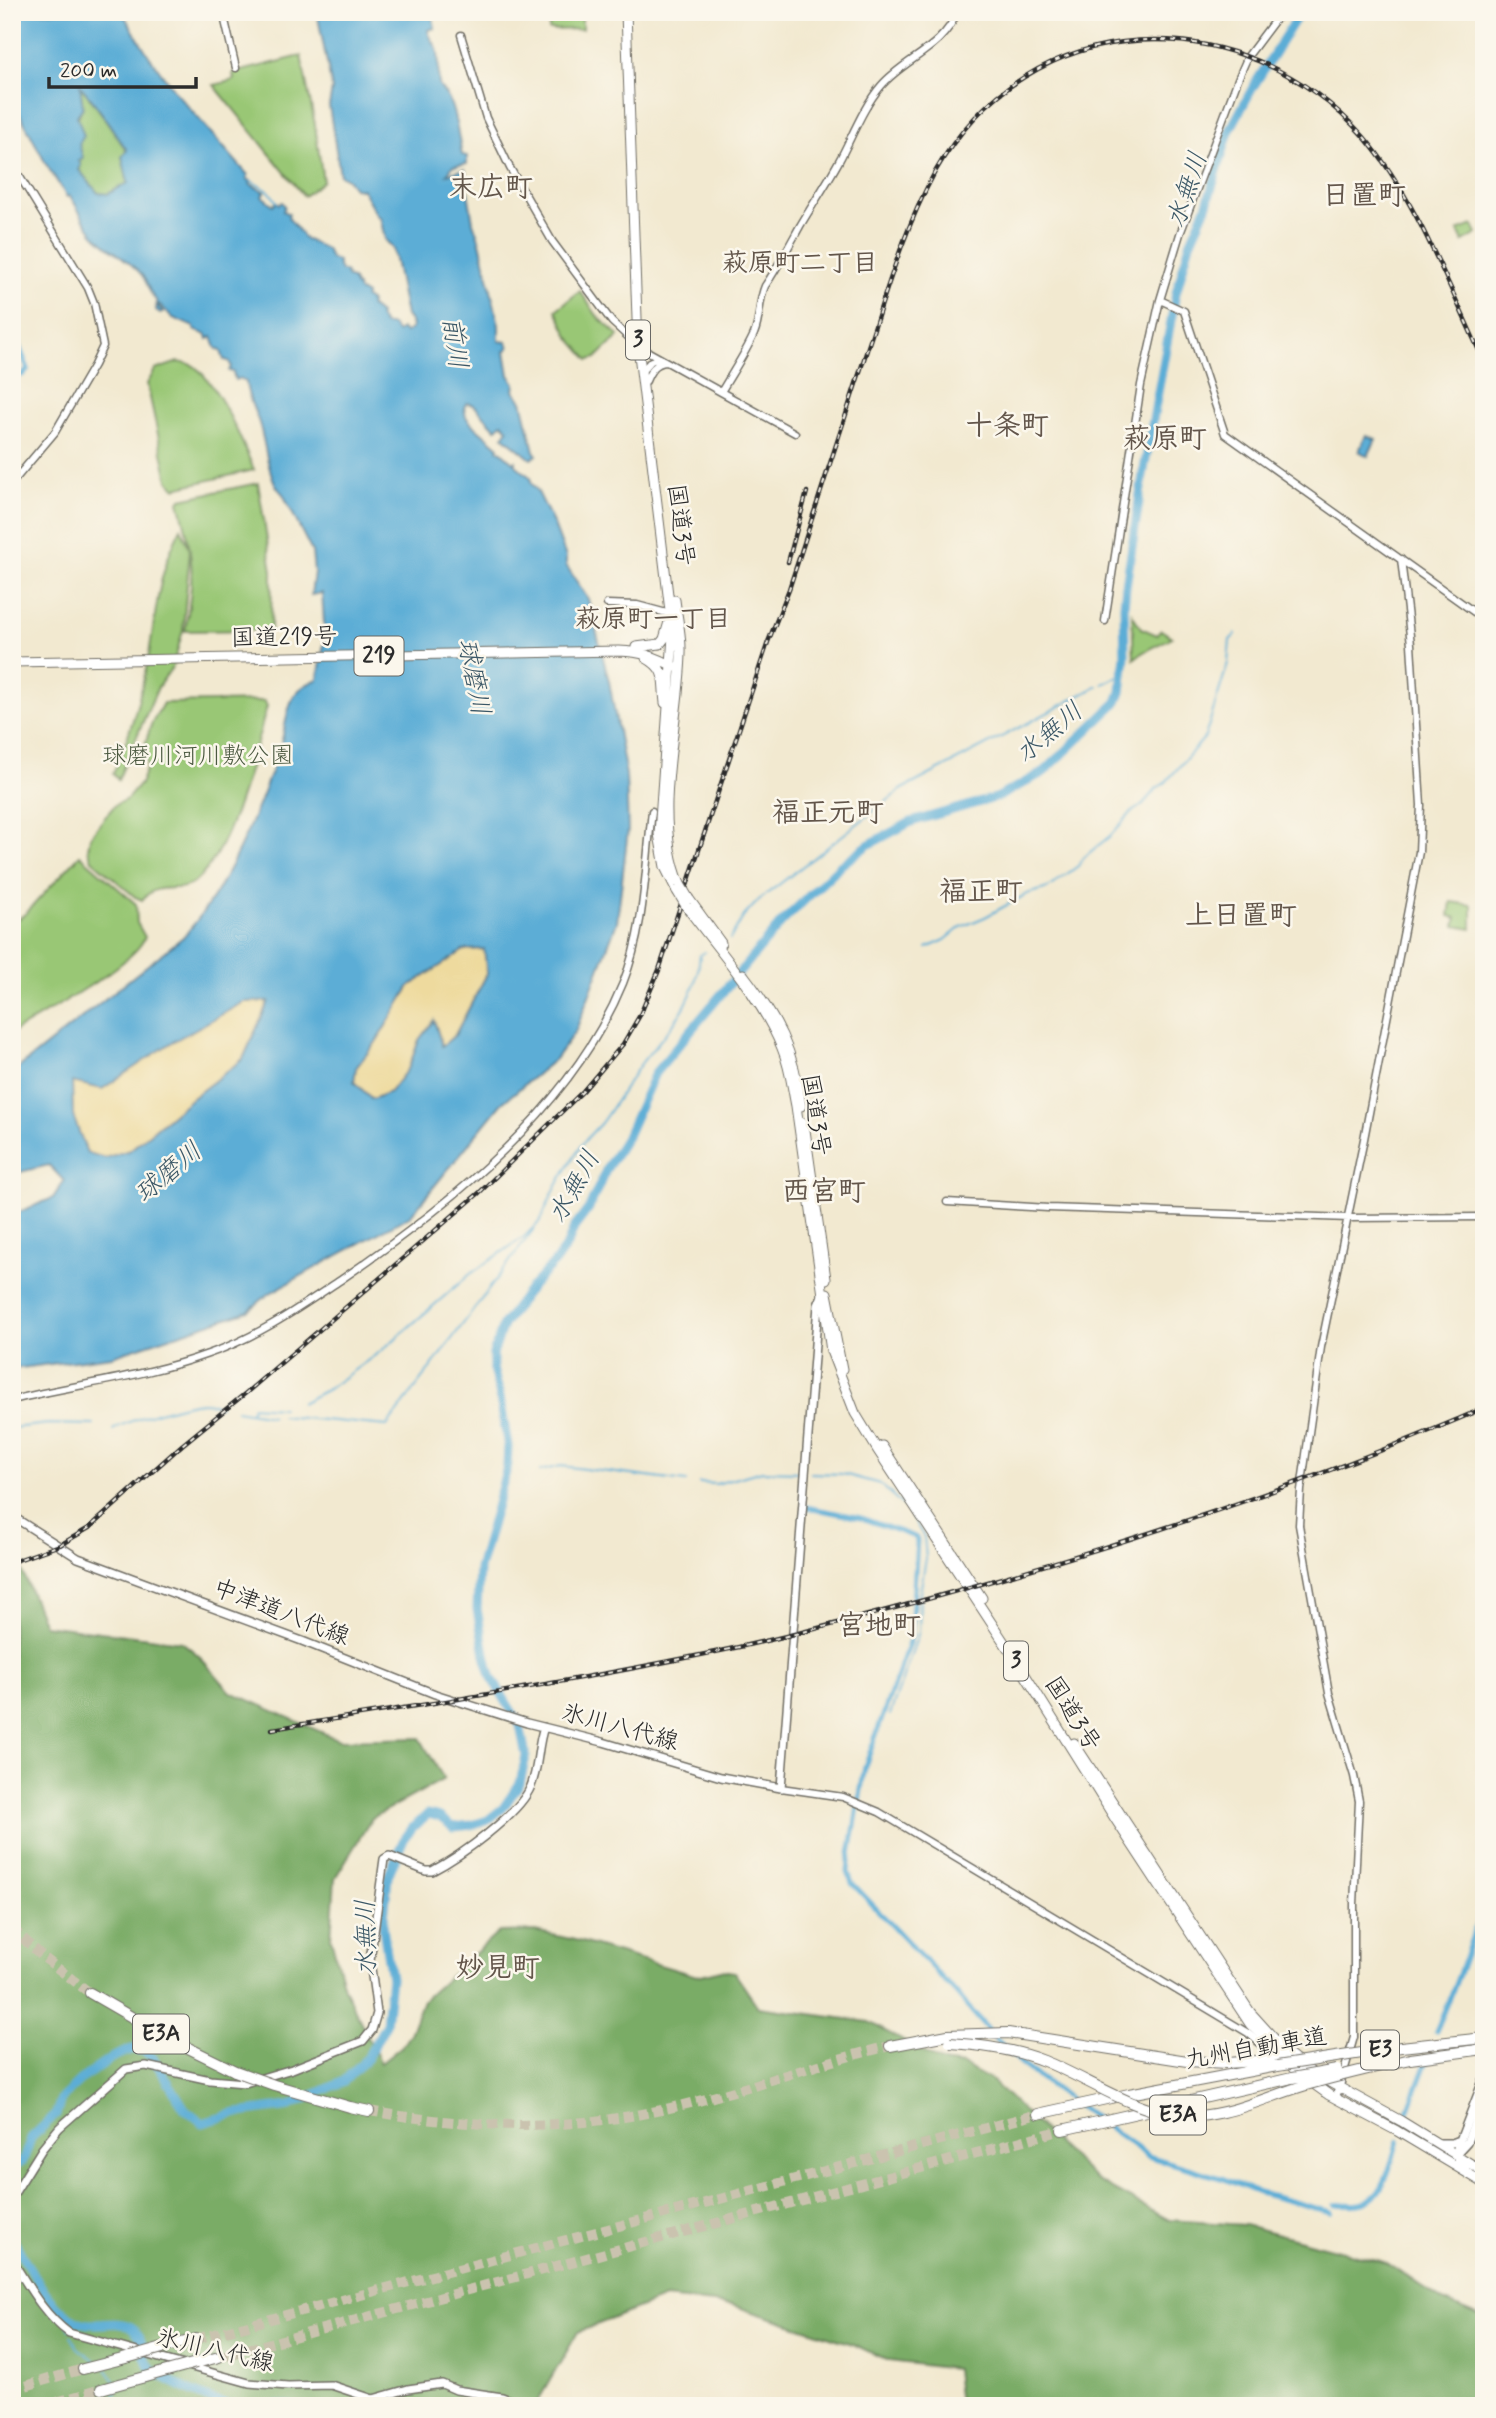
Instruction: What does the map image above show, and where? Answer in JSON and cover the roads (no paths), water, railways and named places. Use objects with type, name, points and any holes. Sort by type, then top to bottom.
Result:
[{"type":"highway","name":"国道3号","points":[[626,12],[641,348],[681,653],[676,667],[668,725],[659,834],[666,867],[678,888],[778,1023],[795,1065],[824,1293],[824,1312],[831,1350],[842,1384],[855,1413],[898,1482],[1250,2024],[1297,2072],[1331,2097],[1441,2159],[1478,2172]]},
{"type":"highway","name":"国道3号","points":[[631,12],[641,348]]},
{"type":"highway","points":[[622,651],[660,644],[674,615]]},
{"type":"highway","points":[[636,651],[655,663],[663,674],[668,725]]},
{"type":"highway","name":"国道219号","points":[[12,662],[636,651],[676,667]]},
{"type":"highway","name":"国道3号","points":[[676,667],[666,826],[678,888]]},
{"type":"highway","name":"国道3号","points":[[824,1312],[842,1367],[862,1415],[1250,2012],[1270,2035],[1311,2072],[1340,2086],[1457,2155],[1478,2172],[1484,2183]]},
{"type":"highway","name":"E3A","points":[[90,1993],[166,2037],[235,2071],[274,2085],[369,2111]]},
{"type":"highway","name":"E3A","points":[[1273,2063],[1208,2063],[1008,2032],[949,2039],[1018,2052],[1065,2070],[1127,2101],[1157,2112],[1189,2116],[1234,2110],[1313,2083],[1410,2059]]},
{"type":"highway","name":"九州自動車道","points":[[1038,2114],[1273,2063],[1484,2038]]},
{"type":"highway","name":"九州自動車道","points":[[1062,2130],[1292,2078],[1484,2049]]},
{"type":"highway","points":[[83,2370],[196,2339]]},
{"type":"highway","points":[[100,2389],[219,2357]]},
{"type":"main road","points":[[781,1788],[824,1312]]},
{"type":"main road","name":"中津道八代線","points":[[12,1516],[78,1558],[313,1645],[387,1676],[544,1727]]},
{"type":"main road","name":"氷川八代線","points":[[12,2197],[58,2128],[125,2069],[146,2066],[224,2082],[254,2081],[363,2041],[372,2030],[377,2013],[370,1961],[384,1859],[391,1857],[426,1871],[435,1870],[488,1833],[517,1807],[533,1783],[544,1727],[722,1777],[781,1788]]},
{"type":"main road","points":[[1478,2172],[1463,2141],[1484,2078]]},
{"type":"main road","points":[[1441,2159],[1457,2155],[1484,2097]]},
{"type":"main road","points":[[1436,2142],[1463,2141]]},
{"type":"main road","name":"氷川八代線","points":[[12,2260],[43,2308],[55,2323],[69,2333],[217,2375],[269,2386],[331,2385],[373,2399],[408,2389],[442,2384],[456,2390],[502,2398],[525,2406]]},
{"type":"street","points":[[223,12],[236,68]]},
{"type":"street","points":[[721,392],[753,335],[765,286],[829,180],[869,104],[881,86],[896,71],[917,59],[944,35],[957,12]]},
{"type":"street","points":[[1105,621],[1141,385],[1180,234],[1238,79],[1257,43],[1281,12]]},
{"type":"street","points":[[461,34],[486,118],[530,204],[577,277],[612,322],[641,348],[795,433]]},
{"type":"street","points":[[12,164],[88,288],[103,346],[55,432],[12,483]]},
{"type":"street","points":[[1164,301],[1184,312],[1225,435],[1484,619]]},
{"type":"street","points":[[644,373],[651,361],[663,360]]},
{"type":"street","points":[[644,373],[663,360]]},
{"type":"street","points":[[781,1788],[831,1794],[865,1805],[1248,2033],[1293,2072],[1331,2097],[1340,2086],[1354,2037],[1354,1905],[1359,1801],[1329,1693],[1299,1525],[1303,1471],[1321,1347],[1349,1218],[1411,896],[1420,835],[1421,805],[1412,654],[1401,559]]},
{"type":"street","points":[[607,604],[637,605],[674,615]]},
{"type":"street","points":[[12,1400],[141,1373],[208,1354],[244,1340],[287,1316],[357,1269],[474,1177],[536,1116],[555,1093],[589,1048],[610,1010],[623,983],[638,930],[652,811]]},
{"type":"street","points":[[947,1202],[1349,1218],[1484,1217]]},
{"type":"water","points":[[12,12],[122,12],[177,94],[248,175],[250,184],[265,192],[262,196],[273,205],[282,202],[285,206],[283,211],[289,214],[288,217],[305,239],[326,249],[331,259],[338,261],[341,271],[345,271],[358,290],[366,295],[365,298],[380,314],[384,325],[392,325],[397,332],[401,329],[405,333],[412,328],[411,322],[406,316],[393,249],[385,239],[380,217],[362,189],[354,188],[340,175],[329,106],[332,89],[317,12],[407,12],[409,16],[410,12],[432,12],[435,28],[428,30],[437,49],[439,83],[452,107],[462,155],[467,156],[467,164],[453,166],[447,174],[465,169],[466,175],[461,178],[468,192],[473,222],[480,242],[499,325],[499,341],[507,342],[509,348],[505,351],[509,375],[515,383],[514,391],[522,401],[537,455],[531,459],[503,436],[508,429],[502,423],[496,429],[474,405],[467,403],[464,407],[466,417],[499,447],[498,449],[513,462],[516,461],[516,465],[531,478],[531,483],[554,525],[566,557],[566,565],[588,599],[609,681],[626,775],[628,830],[617,922],[576,1030],[555,1059],[501,1104],[411,1215],[270,1293],[248,1311],[112,1356],[12,1369],[12,1215],[53,1198],[64,1181],[49,1165],[12,1174],[12,1073],[183,937],[199,918],[227,873],[251,824],[279,750],[293,698],[307,684],[318,679],[325,638],[322,593],[311,595],[314,572],[312,552],[275,483],[246,382],[240,378],[235,380],[233,372],[229,371],[229,361],[224,360],[212,337],[208,339],[207,335],[194,330],[194,327],[173,318],[159,304],[163,312],[160,314],[156,310],[157,301],[141,274],[94,234],[70,196],[67,197],[46,164],[12,99]],"holes":[[[80,86],[127,150],[122,157],[128,183],[108,194],[98,193],[79,170],[79,161],[83,158],[79,144],[84,136],[77,116],[83,107]],[[484,949],[487,974],[455,1035],[442,1046],[434,1020],[419,1040],[409,1067],[390,1092],[372,1099],[354,1082],[356,1068],[376,1042],[410,986],[464,950]],[[269,1001],[243,1059],[130,1150],[105,1158],[87,1153],[73,1116],[72,1082],[102,1089],[172,1042],[244,1002]]]},
{"type":"water","points":[[1366,435],[1376,439],[1368,456],[1359,451]]},
{"type":"waterway","name":"水無川","points":[[12,2166],[23,2161],[31,2138],[56,2114],[61,2099],[83,2078],[113,2057],[132,2049],[144,2051],[153,2058],[185,2109],[203,2123],[232,2114],[290,2106],[344,2081],[367,2058],[386,2024],[391,1978],[383,1928],[388,1876],[403,1841],[413,1827],[428,1814],[440,1817],[453,1827],[488,1820],[503,1808],[520,1783],[526,1756],[520,1725],[492,1678],[477,1609],[479,1569],[507,1468],[508,1446],[493,1369],[493,1354],[503,1325],[568,1243],[627,1136],[655,1073],[782,922],[841,865],[868,845],[911,822],[998,797],[1044,772],[1117,702],[1121,692],[1125,656],[1126,586],[1176,293],[1190,243],[1206,207],[1229,132],[1253,87],[1300,12]]},
{"type":"waterway","points":[[251,181],[269,191],[277,202]]},
{"type":"waterway","points":[[12,308],[18,320],[19,346],[28,369],[24,374],[12,379]]},
{"type":"waterway","points":[[927,948],[945,940],[961,927],[1027,894],[1048,888],[1078,866],[1084,857],[1165,783],[1205,737],[1228,663],[1230,640],[1236,634]]},
{"type":"waterway","points":[[1103,684],[1124,673]]},
{"type":"waterway","points":[[730,939],[744,916],[759,900],[901,790],[1098,686]]},
{"type":"waterway","points":[[281,1416],[387,1426],[542,1218],[554,1191],[580,1147],[601,1123],[643,1061],[673,1025],[688,1001],[698,972],[700,955],[705,952]]},
{"type":"waterway","points":[[301,1403],[328,1389],[381,1351],[469,1275],[524,1237],[537,1224]]},
{"type":"waterway","points":[[113,1430],[142,1417],[186,1405],[204,1402],[220,1406]]},
{"type":"waterway","points":[[250,1412],[252,1406],[282,1408]]},
{"type":"waterway","points":[[236,1410],[272,1416]]},
{"type":"waterway","points":[[12,1428],[48,1424],[94,1425]]},
{"type":"waterway","points":[[540,1471],[561,1466],[686,1482]]},
{"type":"waterway","points":[[699,1483],[716,1484],[762,1471],[800,1472]]},
{"type":"waterway","points":[[811,1473],[843,1474],[880,1484],[907,1509],[924,1537],[926,1558],[920,1593],[919,1632],[890,1715]]},
{"type":"waterway","points":[[806,1507],[861,1518],[917,1540],[911,1637],[865,1766],[849,1860],[848,1872],[852,1883],[1025,2067],[1148,2156],[1224,2179],[1259,2193],[1331,2212]]},
{"type":"waterway","points":[[1436,2031],[1462,1967],[1484,1901]]},
{"type":"waterway","points":[[1407,2114],[1428,2058]]},
{"type":"waterway","points":[[1335,2205],[1363,2203],[1377,2193],[1386,2177],[1398,2141]]},
{"type":"waterway","name":"水無川","points":[[12,2238],[33,2275],[61,2310],[83,2323],[131,2327],[139,2335],[147,2361],[154,2371],[187,2389],[231,2406]]},
{"type":"waterway","points":[[66,2317],[70,2330]]},
{"type":"waterway","points":[[71,2336],[78,2348],[96,2361]]},
{"type":"waterway","points":[[106,2369],[115,2381]]},
{"type":"waterway","points":[[113,2406],[116,2390]]},
{"type":"waterway","name":"水無川","points":[[252,2406],[291,2406]]},
{"type":"tunnel","points":[[12,1928],[43,1957],[90,1993]]},
{"type":"tunnel","points":[[369,2111],[482,2124],[595,2121],[632,2116],[698,2101],[890,2046]]},
{"type":"tunnel","points":[[196,2339],[1038,2114]]},
{"type":"tunnel","points":[[219,2357],[1062,2130]]},
{"type":"tunnel","points":[[12,2390],[83,2369]]},
{"type":"tunnel","points":[[43,2406],[101,2389]]},
{"type":"railway","points":[[12,1562],[60,1545],[89,1528],[182,1445],[479,1193],[583,1091],[623,1044],[640,1015],[659,970],[905,238],[935,172],[975,117],[1025,77],[1080,51],[1139,41],[1199,44],[1259,61],[1314,92],[1364,137],[1415,215],[1484,361]]},
{"type":"railway","points":[[788,562],[807,492]]},
{"type":"railway","points":[[272,1729],[623,1670],[739,1647],[868,1615],[1057,1562],[1181,1523],[1364,1457],[1484,1408]]},
{"type":"district","name":"末広町","points":[[491,188]]},
{"type":"district","name":"日置町","points":[[1364,196]]},
{"type":"district","name":"萩原町二丁目","points":[[800,264]]},
{"type":"district","name":"十条町","points":[[1007,426]]},
{"type":"district","name":"萩原町","points":[[1165,439]]},
{"type":"district","name":"萩原町一丁目","points":[[653,620]]},
{"type":"district","name":"福正元町","points":[[828,813]]},
{"type":"district","name":"福正町","points":[[981,892]]},
{"type":"district","name":"上日置町","points":[[1241,916]]},
{"type":"district","name":"西宮町","points":[[824,1192]]},
{"type":"district","name":"宮地町","points":[[879,1626]]},
{"type":"district","name":"妙見町","points":[[498,1968]]},
{"type":"water label","name":"前川","points":[[454,343]]},
{"type":"water label","name":"球磨川","points":[[473,677]]},
{"type":"water label","name":"球磨川","points":[[169,1173]]},
{"type":"park label","name":"球磨川河川敷公園","points":[[198,756]]}]
